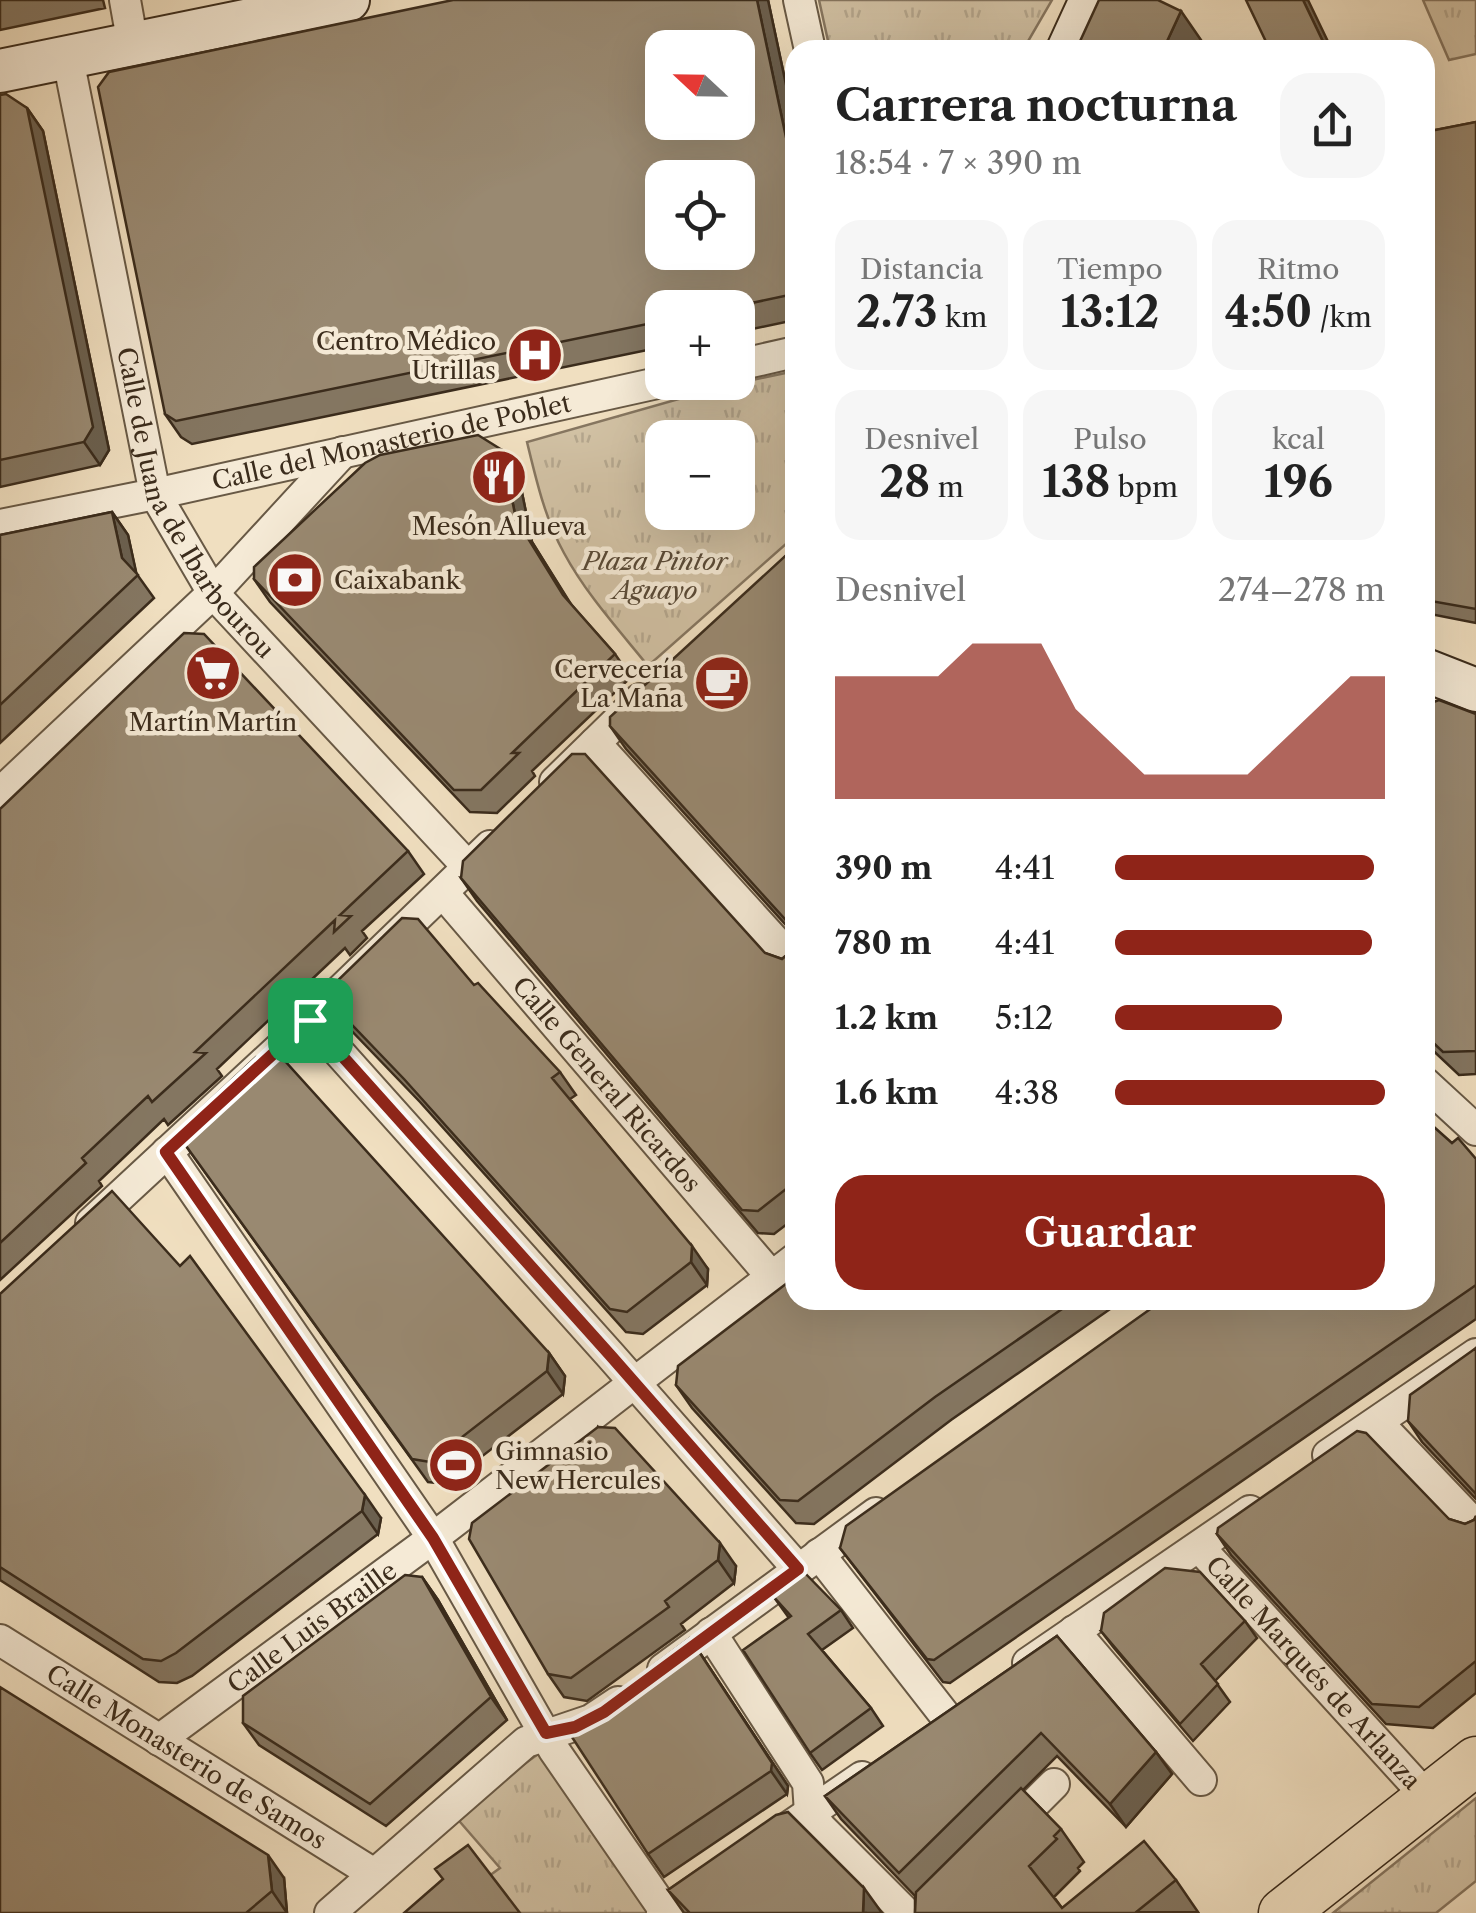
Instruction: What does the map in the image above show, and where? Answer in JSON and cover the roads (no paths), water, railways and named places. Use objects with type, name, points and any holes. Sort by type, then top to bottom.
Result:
[{"type":"main road","points":[[0,70],[348,0]]},
{"type":"main road","points":[[1073,40],[1091,0]]},
{"type":"main road","points":[[1435,674],[1476,690]]},
{"type":"main road","points":[[1283,1913],[1476,1761]]},
{"type":"street","points":[[125,0],[133,45]]},
{"type":"street","points":[[799,0],[808,40]]},
{"type":"street","name":"Calle de Juana de Ibarbourou","points":[[68,59],[155,494],[213,593],[469,868]]},
{"type":"street","points":[[755,360],[785,354]]},
{"type":"street","name":"Calle del Monasterio de Poblet","points":[[0,524],[155,494],[645,386]]},
{"type":"street","points":[[0,793],[213,593],[343,452]]},
{"type":"street","points":[[536,801],[660,680]]},
{"type":"street","points":[[595,743],[785,952]]},
{"type":"street","points":[[70,1241],[310,1020],[509,828]]},
{"type":"street","name":"Calle General Ricardos","points":[[443,893],[783,1268]]},
{"type":"street","points":[[310,1020],[636,1383],[808,1562],[948,1718]]},
{"type":"street","points":[[1437,1114],[1476,1130]]},
{"type":"street","points":[[166,1152],[433,1538],[546,1733],[664,1912],[886,1760]]},
{"type":"street","name":"Calle Luis Braille","points":[[159,1740],[433,1538],[783,1268]]},
{"type":"street","points":[[1310,1467],[1476,1354]]},
{"type":"street","points":[[1378,1423],[1476,1526]]},
{"type":"street","points":[[1003,1679],[1278,1490]]},
{"type":"street","points":[[330,1913],[526,1742],[591,1720],[905,1491]]},
{"type":"street","name":"Calle Marqués de Arlanza","points":[[1199,1547],[1427,1798]]},
{"type":"street","points":[[1074,1631],[1201,1780]]},
{"type":"street","points":[[712,1632],[808,1784],[810,1813],[906,1913]]},
{"type":"street","name":"Calle Monasterio de Samos","points":[[0,1640],[374,1874]]},
{"type":"street","points":[[917,1739],[975,1698]]},
{"type":"street","points":[[989,1848],[1054,1784]]},
{"type":"place","name":"Centro Médico Utrillas","points":[[535,355]]},
{"type":"place","name":"Mesón Allueva","points":[[499,477]]},
{"type":"place","name":"Caixabank","points":[[295,580]]},
{"type":"place","name":"Martín Martín","points":[[213,673]]},
{"type":"place","name":"Cervecería La Maña","points":[[722,683]]},
{"type":"place","name":"Gimnasio New Hercules","points":[[456,1465]]},
{"type":"park label","name":"Plaza Pintor Aguayo","points":[[655,576]]}]
